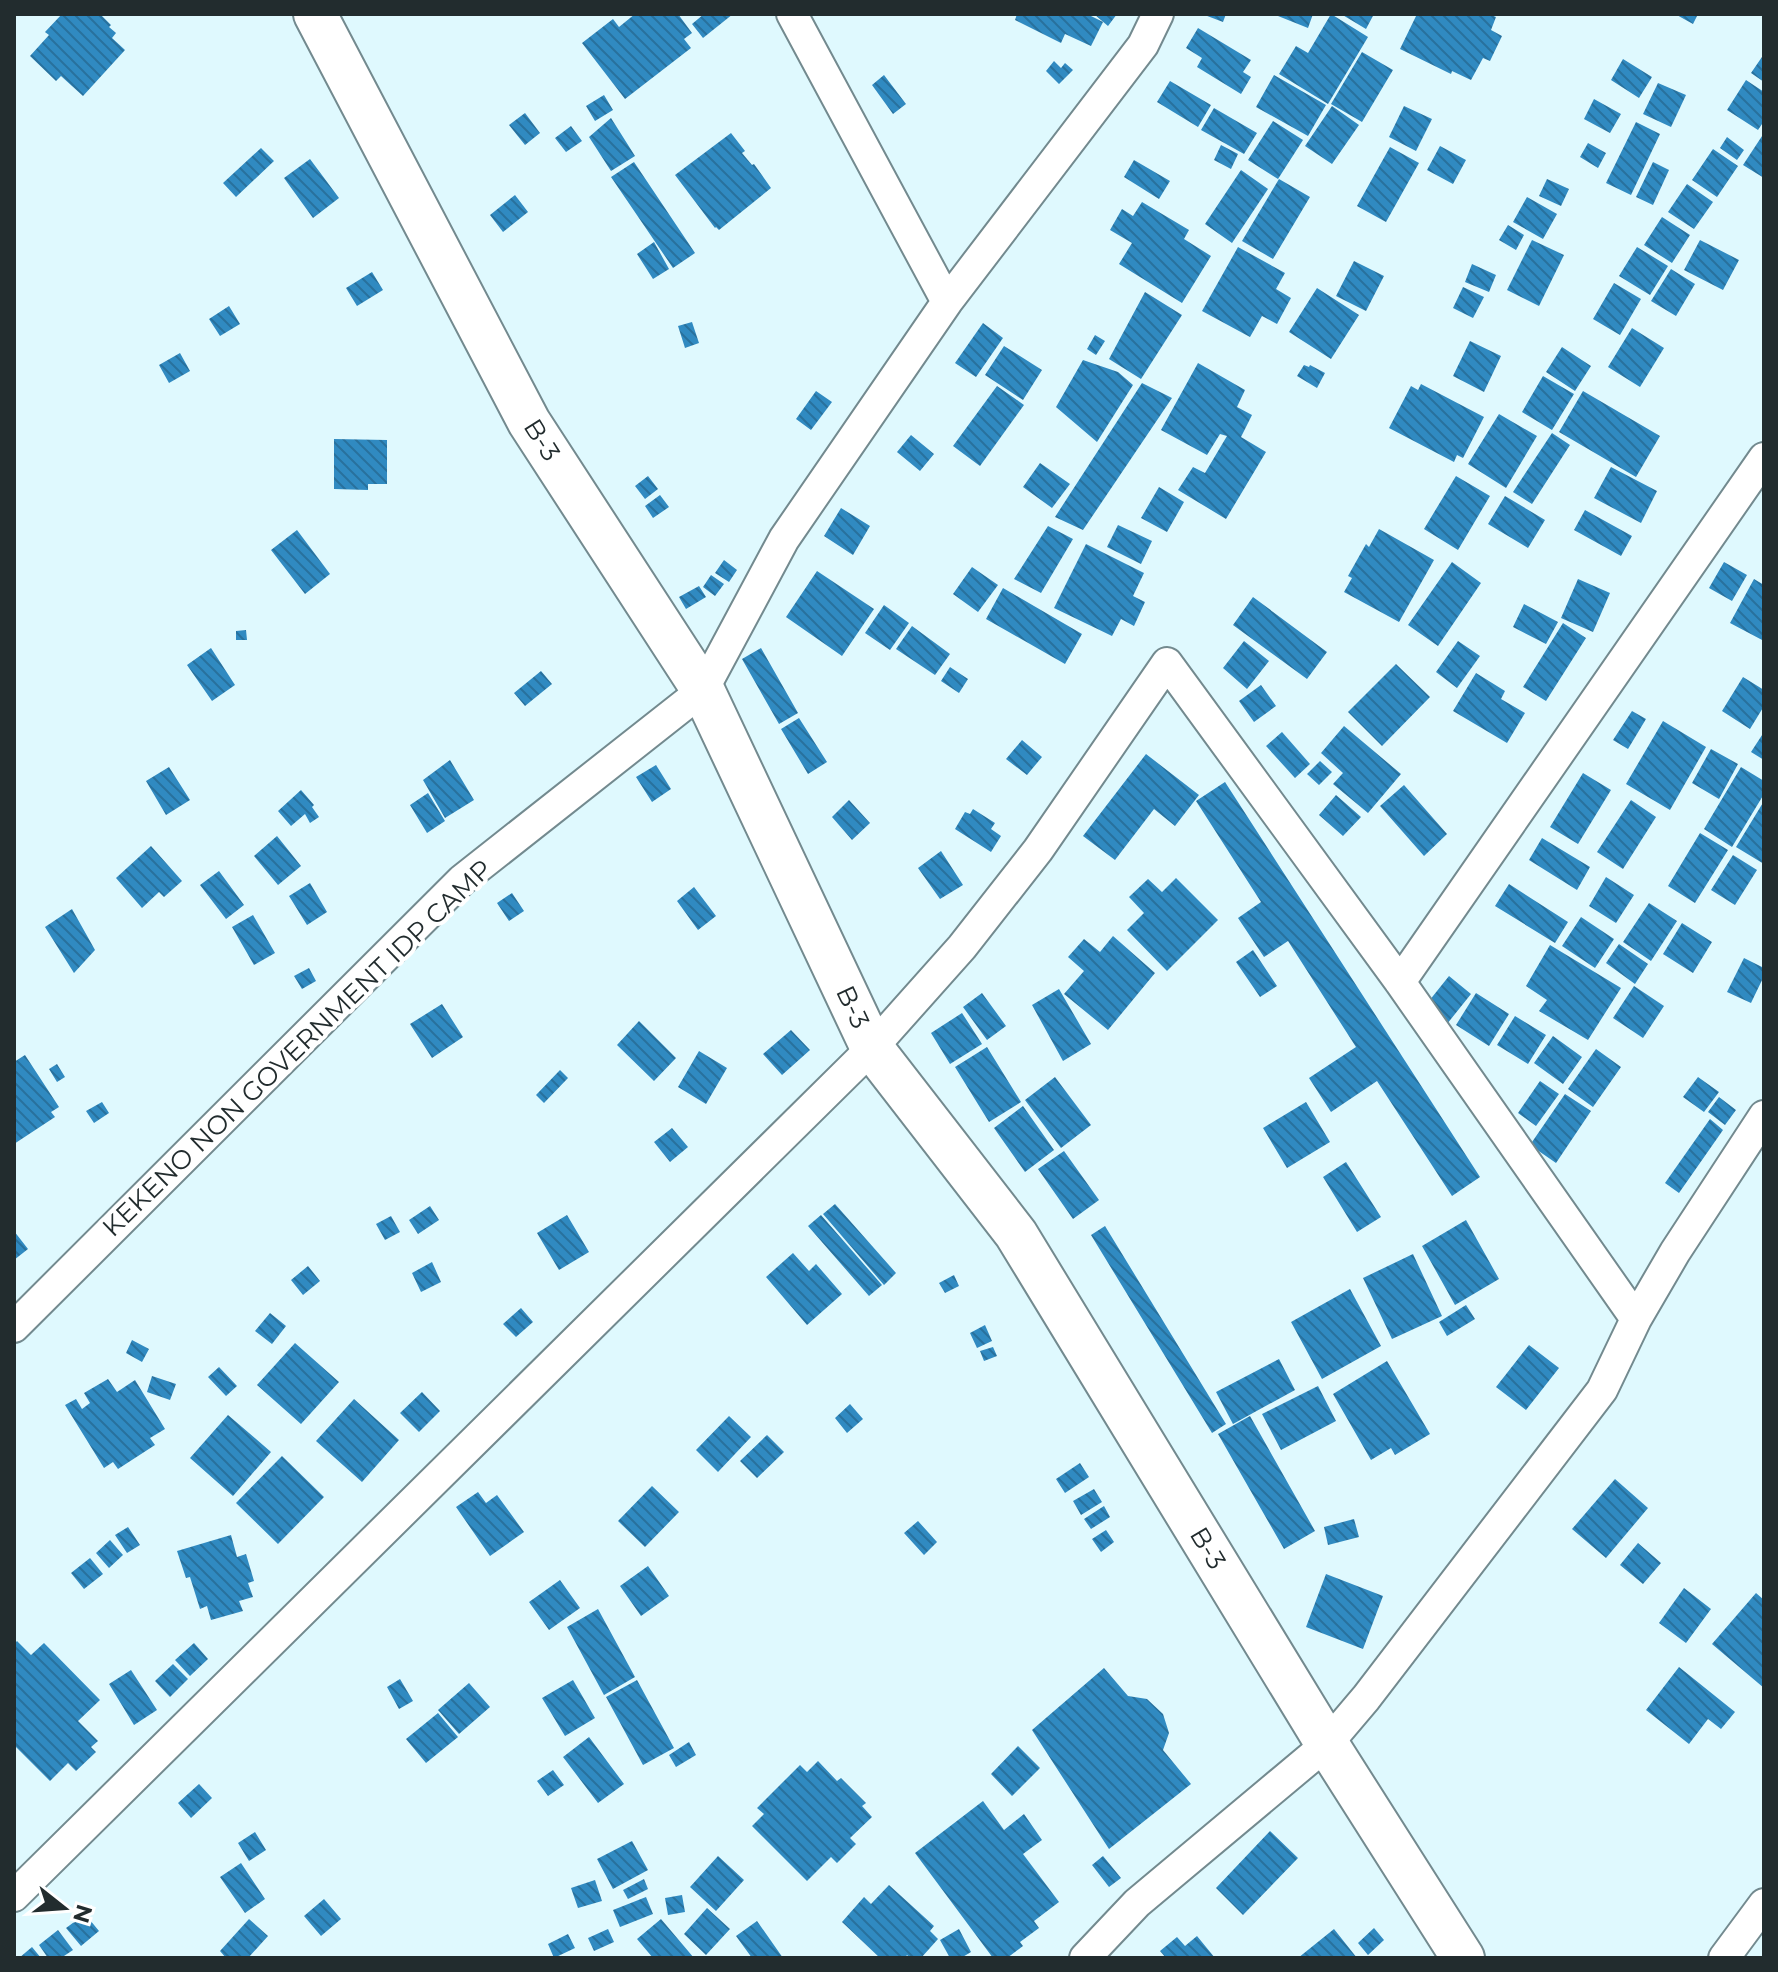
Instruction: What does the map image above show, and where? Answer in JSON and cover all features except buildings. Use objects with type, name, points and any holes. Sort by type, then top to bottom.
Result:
[{"type":"main road","name":"B-3","points":[[315,14],[529,422],[703,690],[872,1048],[1016,1234],[1327,1744],[1463,1958]]},
{"type":"street","points":[[792,14],[947,302]]},
{"type":"street","points":[[703,690],[784,539],[947,302],[1143,45],[1158,14]]},
{"type":"street","points":[[1400,982],[1764,458]]},
{"type":"street","points":[[14,1896],[872,1048],[962,947],[1038,850],[1167,663],[1400,982],[1636,1319]]},
{"type":"street","name":"KEKENO NON GOVERNMENT IDP CAMP","points":[[14,1327],[462,880],[703,690]]},
{"type":"street","points":[[1085,1958],[1137,1903],[1327,1744],[1366,1698],[1602,1390],[1636,1319],[1675,1252],[1764,1116]]},
{"type":"street","points":[[1724,1958],[1764,1904]]}]
